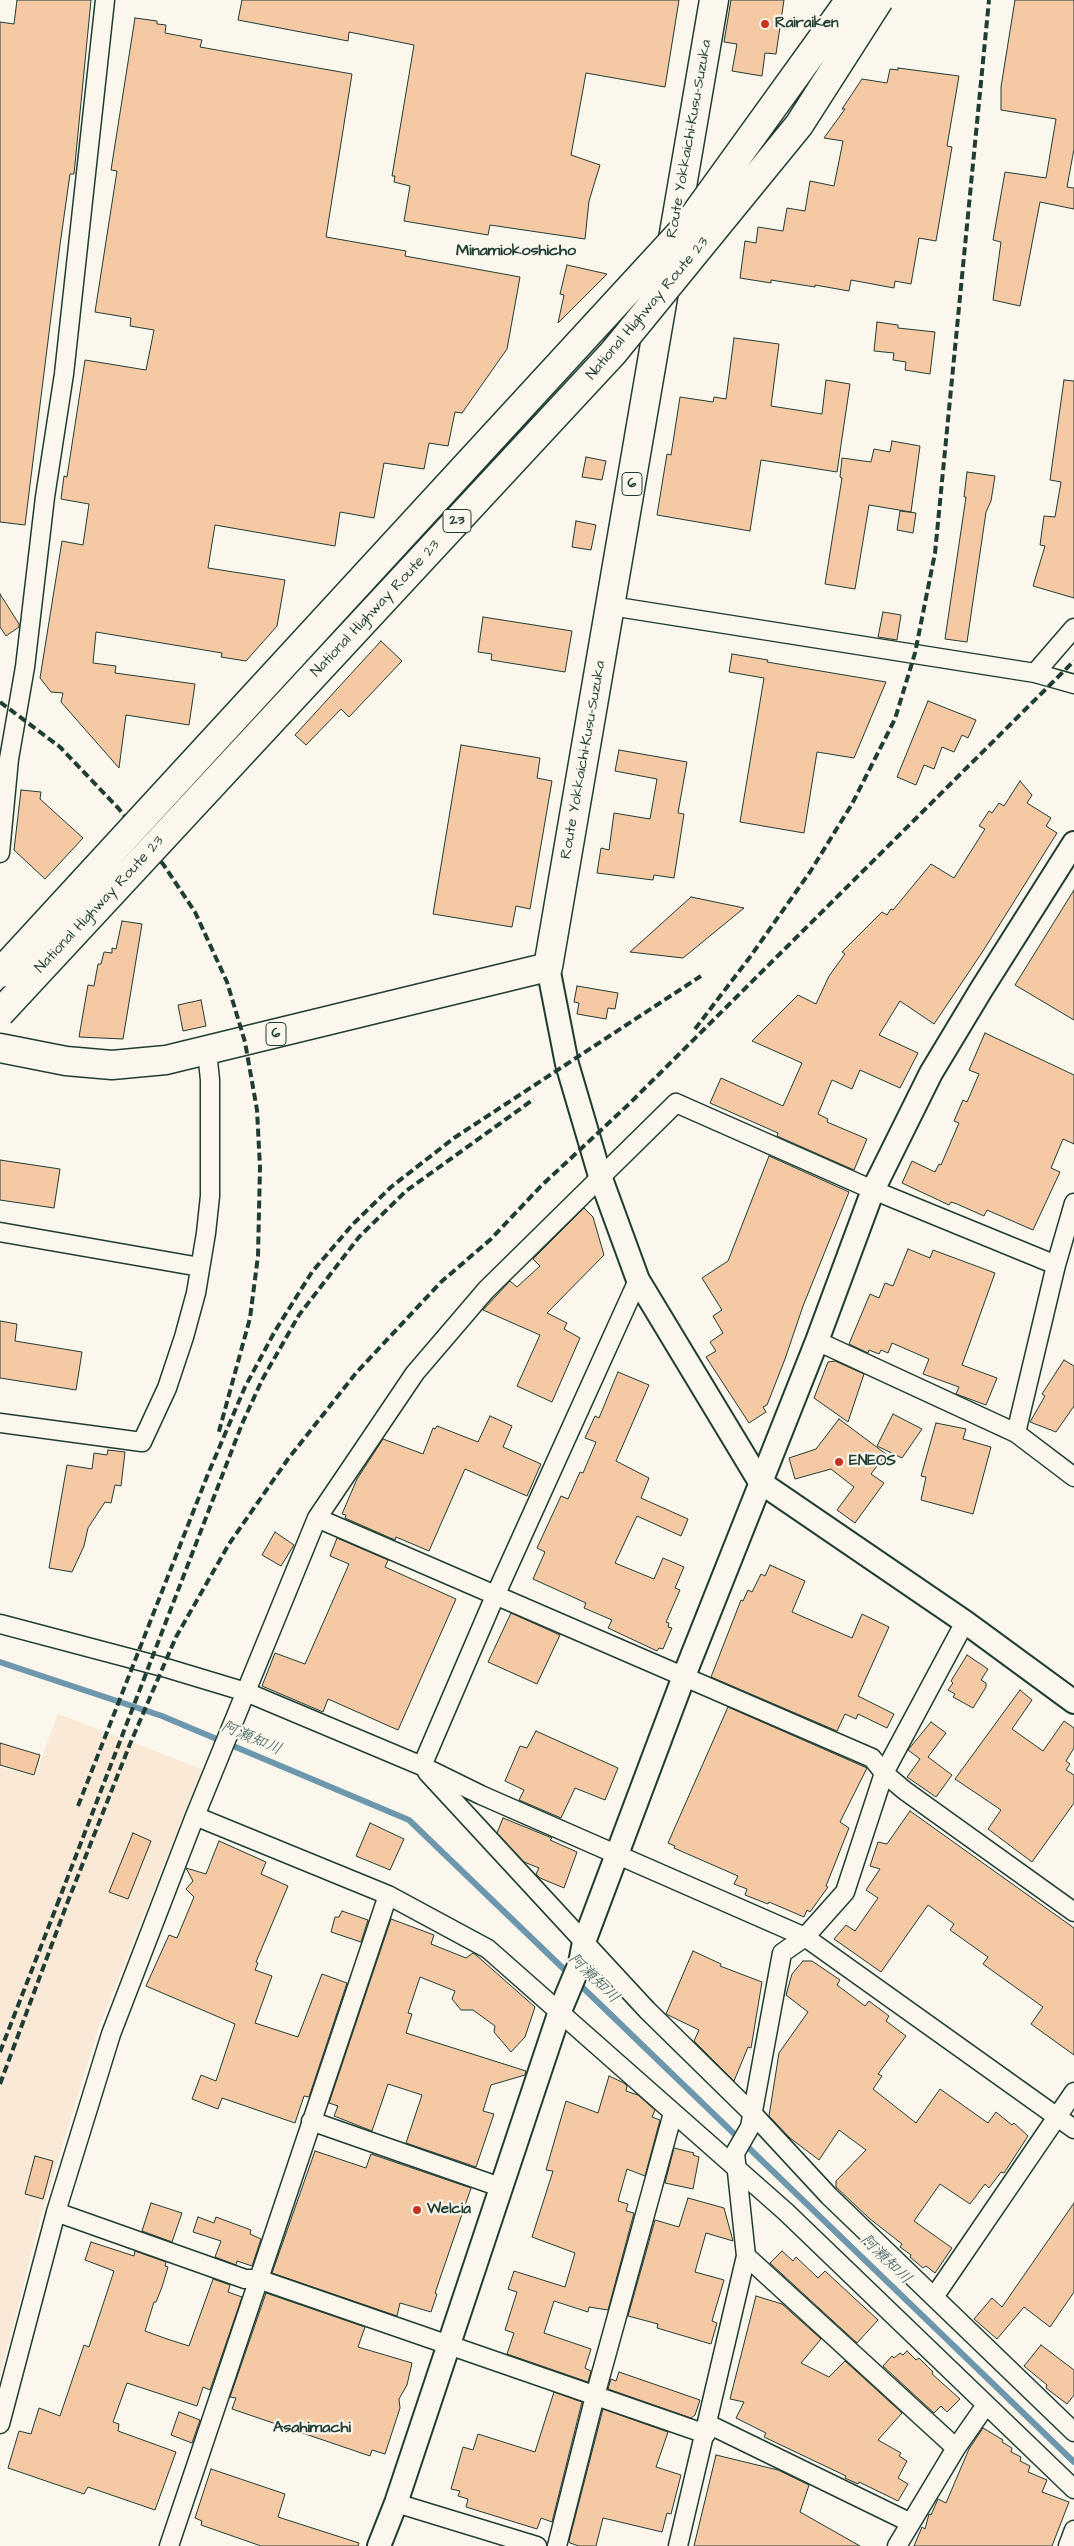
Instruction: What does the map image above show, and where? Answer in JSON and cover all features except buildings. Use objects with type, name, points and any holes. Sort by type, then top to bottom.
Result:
[{"type":"main road","name":"Route Yokkaichi-Kusu-Suzuka","points":[[548,967],[714,0]]},
{"type":"main road","name":"National Highway Route 23","points":[[0,973],[687,226],[850,0]]},
{"type":"main road","name":"National Highway Route 23","points":[[0,1013],[613,353],[799,125],[879,0]]},
{"type":"main road","name":"6","points":[[0,1049],[66,1060],[112,1065],[166,1060],[207,1052],[548,967]]},
{"type":"street","points":[[0,853],[10,750],[25,667],[45,497],[64,374],[105,0]]},
{"type":"street","points":[[611,606],[1035,673],[1074,684]]},
{"type":"street","points":[[1035,673],[1074,628]]},
{"type":"street","points":[[379,2546],[396,2503],[500,2186],[582,1952],[684,1676],[873,1190],[931,1073],[1074,843]]},
{"type":"street","points":[[548,967],[567,1064],[600,1176],[638,1280],[760,1482],[965,1622],[1074,1702]]},
{"type":"street","points":[[0,1423],[142,1442],[167,1388],[184,1337],[200,1267],[210,1196],[210,1080],[207,1052]]},
{"type":"street","points":[[0,2424],[56,2212],[111,2034],[198,1809],[317,1518],[415,1373],[486,1290],[600,1176],[676,1104],[873,1190],[1064,1259]]},
{"type":"street","points":[[1016,1433],[1064,1259],[1074,1203]]},
{"type":"street","points":[[0,1232],[200,1267]]},
{"type":"street","points":[[422,1766],[495,1596],[638,1280]]},
{"type":"street","points":[[816,1340],[1016,1433],[1074,1477]]},
{"type":"street","points":[[317,1518],[872,1758],[884,1774],[904,1790],[1074,1912]]},
{"type":"street","points":[[678,2546],[707,2429],[746,2256],[735,2161],[751,2121],[782,1953],[805,1937],[845,1892],[884,1774],[965,1622]]},
{"type":"street","points":[[0,1624],[246,1692],[422,1766],[805,1937],[1074,2129]]},
{"type":"street","points":[[422,1766],[582,1952],[647,2010],[751,2121],[1074,2432]]},
{"type":"street","points":[[198,1809],[388,1895],[488,1949],[564,2002],[673,2112],[735,2161],[1074,2489]]},
{"type":"street","points":[[169,2546],[388,1895]]},
{"type":"street","points":[[934,2297],[1074,2092]]},
{"type":"street","points":[[557,2546],[595,2396],[673,2112]]},
{"type":"street","points":[[311,2121],[500,2186]]},
{"type":"street","points":[[56,2212],[245,2279],[258,2279],[595,2396],[707,2429],[911,2523]]},
{"type":"street","points":[[746,2256],[956,2448]]},
{"type":"street","points":[[897,2546],[956,2448],[986,2405]]},
{"type":"street","points":[[396,2503],[537,2546]]},
{"type":"street","points":[[1068,2546],[1074,2530]]},
{"type":"shaded area","points":[[58,1714],[202,1769],[97,2033],[43,2209],[0,2377],[0,1767],[35,1776]]},
{"type":"waterway","name":"阿瀬知川","points":[[0,1662],[162,1716],[409,1820],[570,1975]]},
{"type":"waterway","name":"阿瀬知川","points":[[577,1982],[1074,2462]]},
{"type":"railway","points":[[695,1029],[750,957],[810,872],[852,804],[895,719],[915,653],[935,553],[989,0]]},
{"type":"railway","points":[[0,2084],[68,1901],[130,1744],[176,1637],[229,1544],[288,1459],[356,1373],[441,1282],[491,1239],[541,1186],[629,1104],[1074,661]]},
{"type":"railway","points":[[0,702],[60,747],[119,809],[163,864],[195,912],[227,982],[245,1042],[257,1110],[260,1167],[258,1256],[250,1318],[218,1435]]},
{"type":"railway","points":[[78,1806],[208,1474],[245,1387],[275,1331],[312,1272],[353,1224],[391,1187],[454,1138],[701,976]]},
{"type":"railway","points":[[57,1905],[242,1424],[262,1380],[299,1315],[359,1237],[406,1191],[534,1099]]},
{"type":"railway","points":[[0,2052],[59,1900]]},
{"type":"place","name":"Rairaiken","points":[[765,24]]},
{"type":"place","name":"ENEOS","points":[[839,1462]]},
{"type":"place","name":"Welcia","points":[[417,2210]]},
{"type":"district","name":"Minamiokoshicho","points":[[516,252]]},
{"type":"district","name":"Asahimachi","points":[[312,2429]]}]
